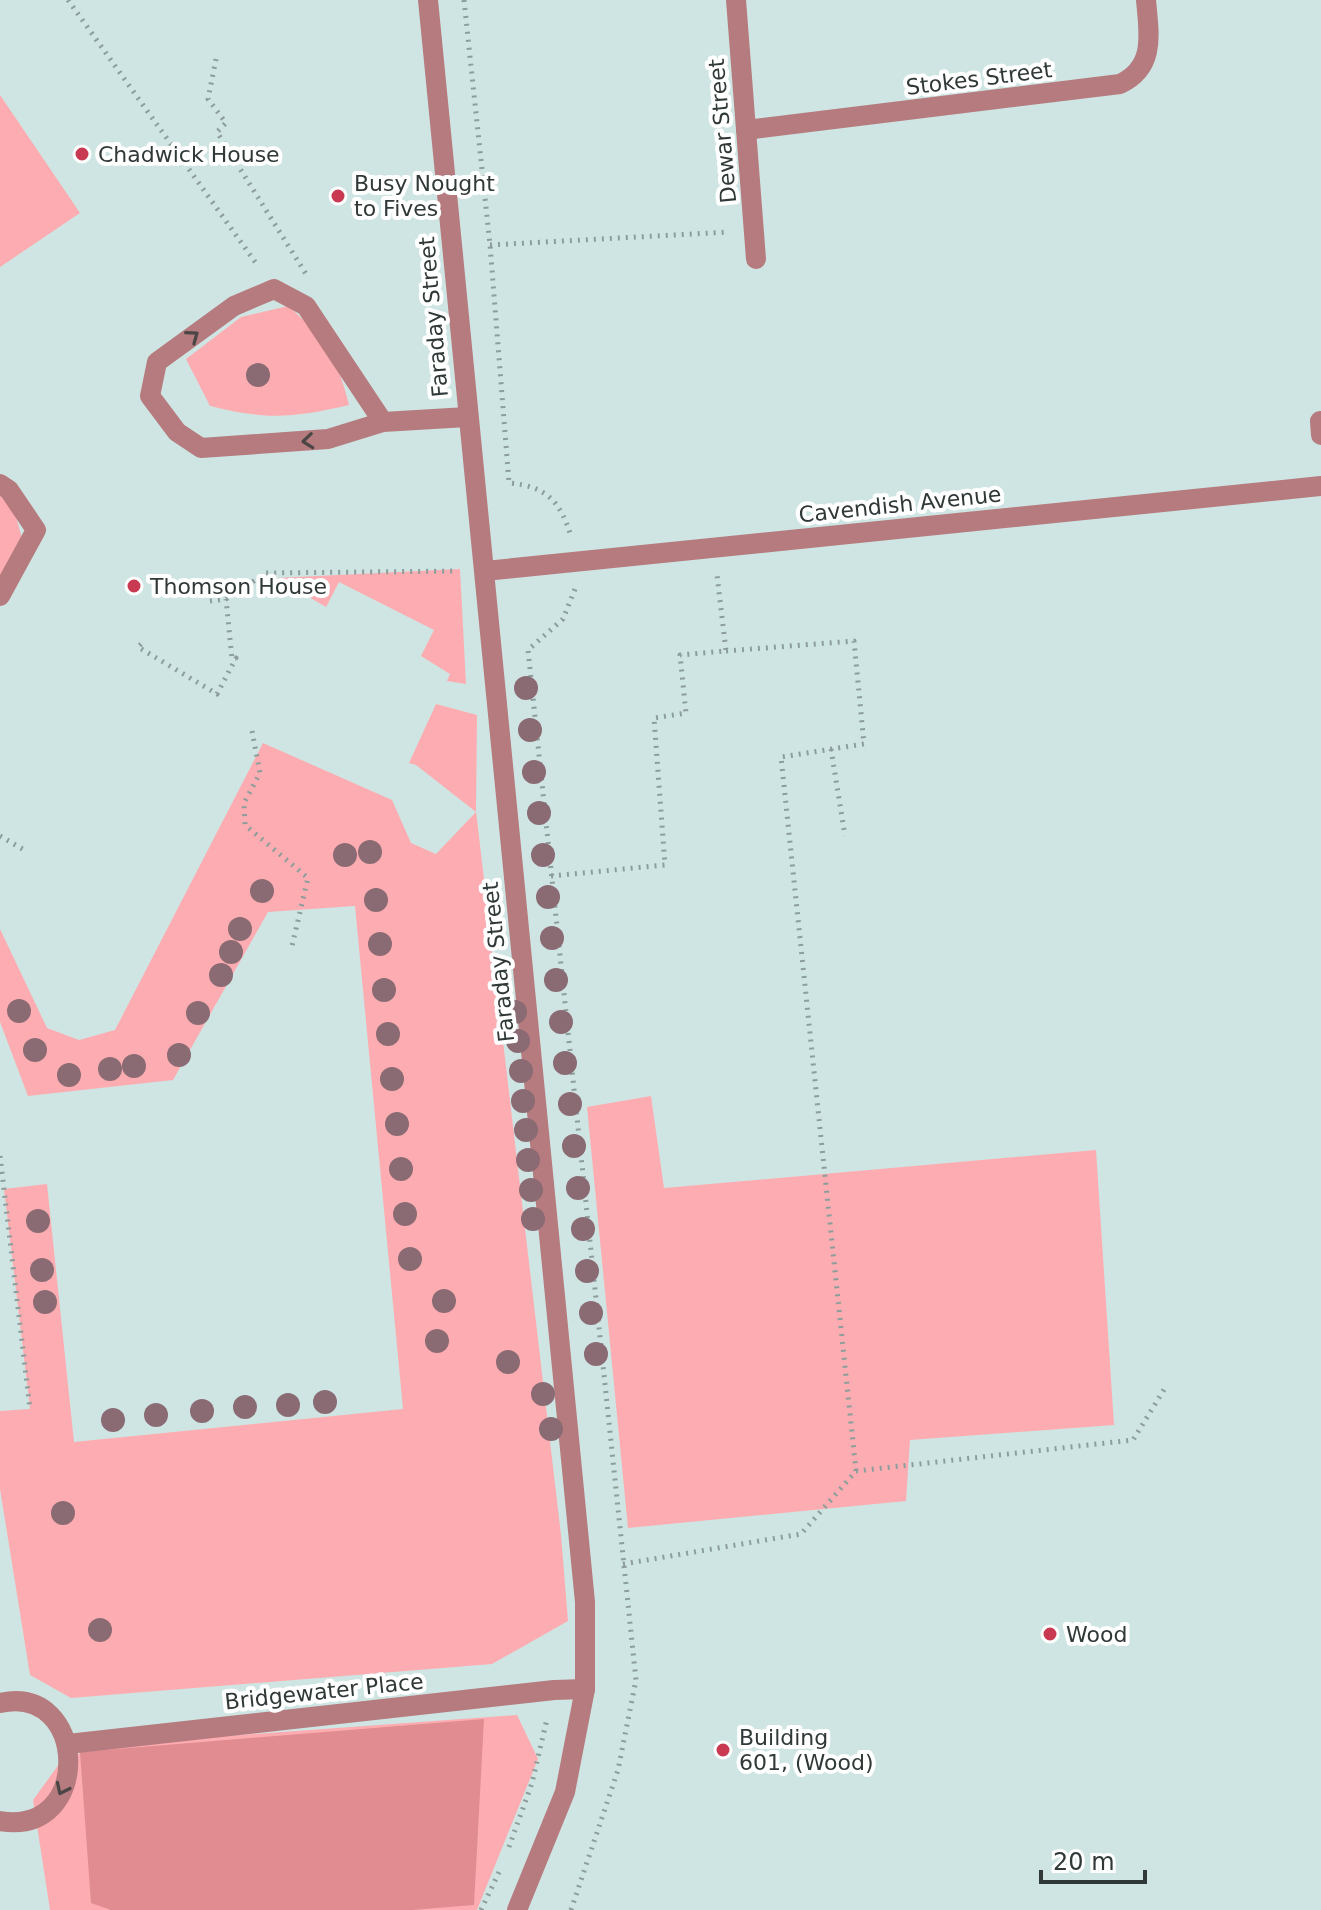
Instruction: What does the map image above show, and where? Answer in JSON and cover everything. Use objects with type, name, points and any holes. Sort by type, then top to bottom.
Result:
[{"type":"street","name":"Faraday Street","points":[[428,0],[585,1602],[585,1689],[565,1792],[517,1910]]},
{"type":"street","name":"Dewar Street","points":[[736,0],[756,259]]},
{"type":"street","name":"Stokes Street","points":[[746,130],[1120,84],[1134,77],[1145,64],[1150,46],[1146,0]]},
{"type":"street","points":[[383,422],[306,306],[274,289],[234,306],[157,362],[150,396],[177,432],[201,448],[233,449],[328,439],[383,422],[467,417]]},
{"type":"street","points":[[0,484],[9,490],[36,530],[0,596]]},
{"type":"street","name":"Cavendish Avenue","points":[[485,571],[1321,486]]},
{"type":"street","name":"Bridgewater Place","points":[[68,1744],[585,1689]]},
{"type":"street","points":[[0,1703],[27,1703],[45,1712],[59,1726],[68,1744],[71,1765],[67,1785],[55,1803],[39,1815],[20,1822],[0,1821]]},
{"type":"path","points":[[68,0],[274,289]]},
{"type":"path","points":[[464,0],[490,245],[509,483],[531,485],[551,495],[563,510],[571,537]]},
{"type":"path","points":[[216,59],[208,99],[226,123],[217,132],[312,284],[306,306]]},
{"type":"path","points":[[490,245],[754,230]]},
{"type":"path","points":[[713,547],[726,651]]},
{"type":"path","points":[[210,601],[226,599],[266,573],[485,571]]},
{"type":"path","points":[[571,1910],[618,1770],[636,1680],[528,650],[563,619],[576,587]]},
{"type":"path","points":[[141,644],[138,647],[217,694],[236,658],[232,659],[226,599]]},
{"type":"path","points":[[551,876],[665,865],[654,718],[686,713],[680,655],[854,641],[864,744],[781,757],[856,1471]]},
{"type":"path","points":[[252,731],[260,773],[244,803],[245,825],[308,878],[292,946]]},
{"type":"path","points":[[831,749],[845,836]]},
{"type":"path","points":[[0,836],[26,851]]},
{"type":"path","points":[[0,1156],[30,1409]]},
{"type":"path","points":[[623,1564],[801,1534],[856,1471],[1133,1440],[1165,1388]]},
{"type":"path","points":[[481,1910],[506,1858],[532,1783],[554,1690]]},
{"type":"shaded area","points":[[0,95],[80,213],[0,267]]},
{"type":"shaded area","points":[[288,306],[328,350],[340,374],[349,405],[280,416],[247,414],[210,406],[186,359],[241,317]]},
{"type":"shaded area","points":[[0,496],[12,503],[22,538],[0,578]]},
{"type":"shaded area","points":[[460,569],[466,684],[447,681],[450,674],[421,656],[434,630],[339,582],[326,607],[277,578]]},
{"type":"shaded area","points":[[436,704],[477,715],[476,811],[561,1535],[568,1621],[492,1664],[71,1698],[30,1675],[0,1489],[0,1411],[30,1409],[4,1189],[47,1184],[74,1442],[403,1409],[355,906],[268,912],[173,1080],[28,1096],[0,1022],[0,929],[47,1028],[79,1040],[115,1030],[263,743],[392,800],[411,843],[436,854],[476,812],[416,765],[409,763]]},
{"type":"shaded area","points":[[651,1096],[664,1188],[1096,1150],[1114,1425],[910,1440],[906,1501],[628,1528],[587,1107]]},
{"type":"shaded area","points":[[517,1715],[538,1759],[477,1910],[50,1910],[33,1800],[62,1760],[102,1745]]},
{"type":"shaded area","points":[[484,1719],[474,1905],[412,1910],[111,1910],[91,1903],[80,1752]]},
{"type":"place","name":"Chadwick House","points":[[82,154]]},
{"type":"place","name":"Busy Nought to Fives","points":[[338,196]]},
{"type":"place","name":"Thomson House","points":[[134,586]]},
{"type":"place","name":"Wood","points":[[1050,1634]]},
{"type":"place","name":"Building 601, (Wood)","points":[[723,1750]]}]
